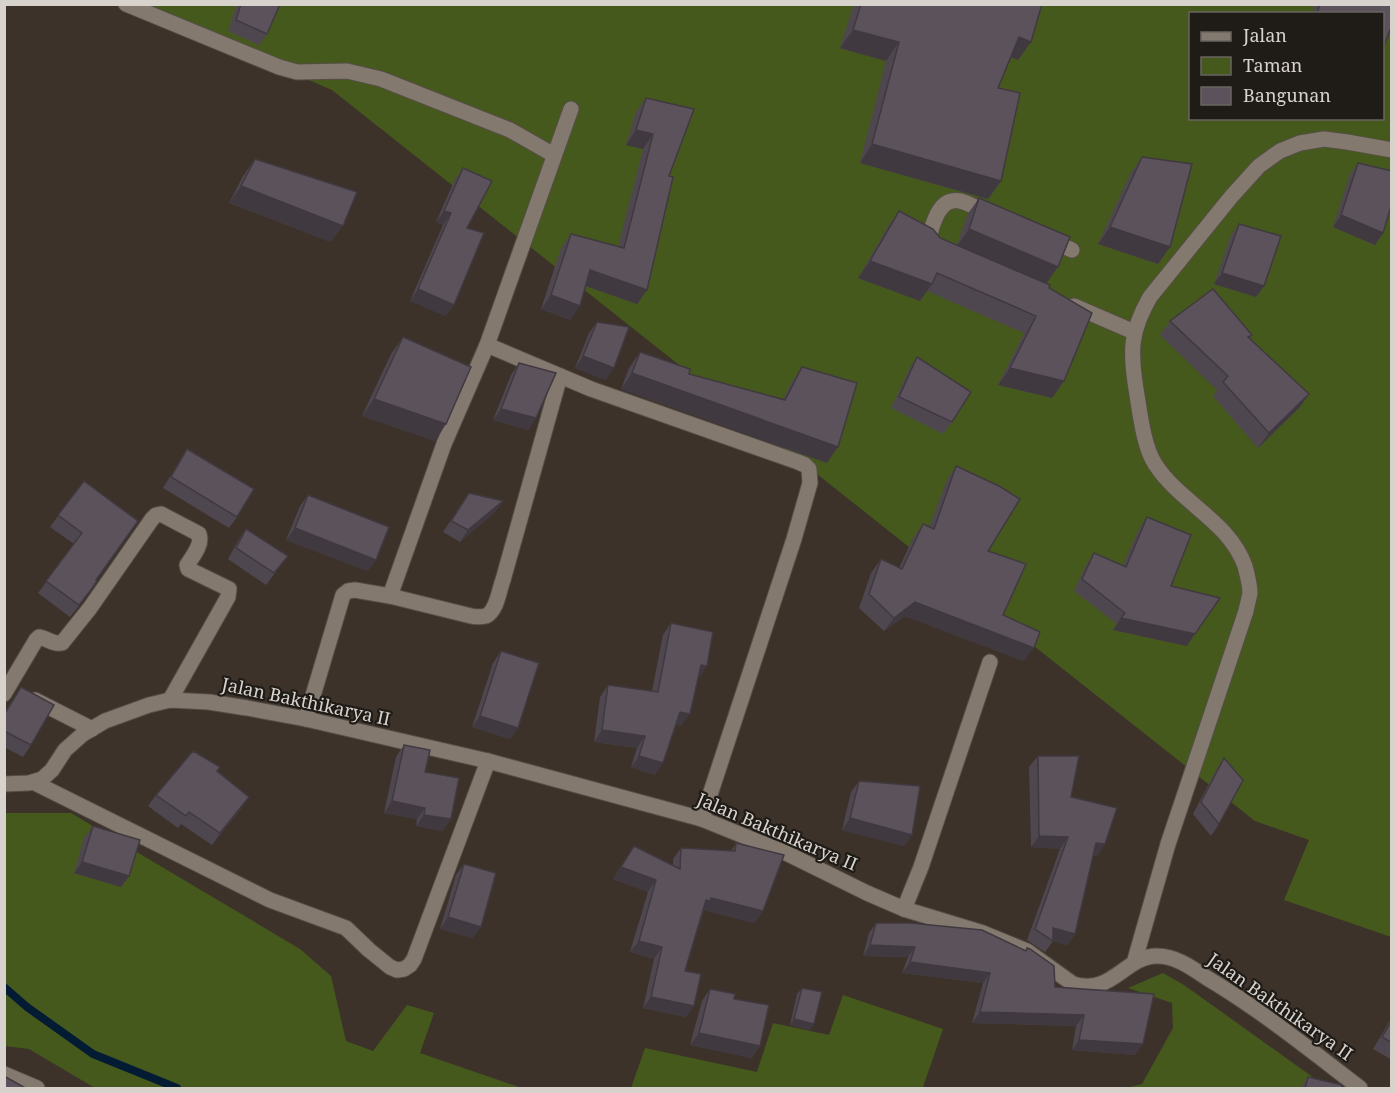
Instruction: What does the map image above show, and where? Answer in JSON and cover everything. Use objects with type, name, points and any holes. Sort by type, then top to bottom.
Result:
[{"type":"street","points":[[126,4],[279,68],[297,72],[347,71],[381,79],[510,130],[554,155]]},
{"type":"street","points":[[390,596],[444,444],[487,345],[571,109]]},
{"type":"street","points":[[1134,963],[1168,844],[1243,620],[1250,592],[1241,555],[1224,531],[1170,483],[1154,463],[1146,442],[1134,378],[1132,348],[1134,332],[1149,297],[1238,189],[1259,166],[1280,151],[1300,143],[1324,139],[1392,150]]},
{"type":"street","points":[[942,250],[932,246],[929,238],[939,208],[948,202],[957,200],[1009,222]]},
{"type":"street","points":[[1040,236],[1072,250]]},
{"type":"street","points":[[1060,300],[1134,332]]},
{"type":"street","points":[[487,345],[591,389],[798,462],[810,471],[810,483],[794,538],[702,819]]},
{"type":"street","points":[[306,719],[343,596],[348,591],[355,590],[390,596],[471,616],[488,615],[494,607],[560,376]]},
{"type":"street","points":[[92,729],[7,690],[38,638],[41,637],[58,644],[63,641],[90,608],[152,519],[162,514],[200,535],[200,542],[188,569],[229,589],[228,597],[170,700]]},
{"type":"street","points":[[904,909],[921,867],[990,662]]},
{"type":"street","name":"Jalan Bakthikarya II","points":[[35,783],[52,770],[72,742],[105,721],[148,705],[170,700],[209,702],[306,719],[488,762],[702,819],[786,854],[904,909],[983,933],[1027,951],[1079,986],[1094,987],[1134,963],[1149,957],[1167,957],[1188,966],[1232,993],[1302,1043],[1360,1089]]},
{"type":"street","points":[[4,784],[35,783],[270,900],[346,928],[369,950],[397,970],[404,969],[414,959],[488,762]]},
{"type":"street","points":[[4,1074],[37,1089]]},
{"type":"green space","points":[[135,5],[1391,5],[1391,937],[1284,900],[1309,840],[1255,821],[332,90]]},
{"type":"green space","points":[[5,813],[71,813],[300,949],[331,976],[346,1041],[373,1051],[407,1005],[434,1013],[420,1053],[522,1088],[95,1088],[29,1049],[5,1046]]},
{"type":"green space","points":[[1163,973],[1184,985],[1328,1088],[1126,1088],[1142,1084],[1173,1028],[1172,1003],[1128,988]]},
{"type":"green space","points":[[843,995],[943,1029],[923,1087],[929,1088],[631,1088],[645,1048],[757,1072],[773,1023],[829,1035]]},
{"type":"building","points":[[241,4],[280,4],[267,34],[236,20]]},
{"type":"building","points":[[861,4],[1042,4],[1031,42],[1019,37],[998,88],[1020,93],[1001,181],[872,144],[899,42],[853,30]]},
{"type":"building","points":[[1320,4],[1392,4],[1392,25],[1384,45],[1384,12],[1318,12]]},
{"type":"building","points":[[646,98],[694,109],[669,176],[673,177],[647,290],[590,270],[580,306],[551,295],[571,234],[624,248],[653,134],[636,130]]},
{"type":"building","points":[[1142,157],[1192,164],[1170,247],[1110,227]]},
{"type":"building","points":[[255,159],[357,192],[343,226],[241,186]]},
{"type":"building","points":[[1358,163],[1392,171],[1392,203],[1383,233],[1341,215]]},
{"type":"building","points":[[463,168],[492,181],[467,228],[484,233],[454,305],[418,289],[451,213],[444,211]]},
{"type":"building","points":[[979,198],[1070,237],[1058,267],[969,229]]},
{"type":"building","points":[[899,211],[933,229],[940,238],[1050,285],[1049,288],[1092,313],[1064,381],[1010,368],[1036,316],[937,273],[932,284],[870,261]]},
{"type":"building","points":[[1239,224],[1281,236],[1264,286],[1222,273]]},
{"type":"building","points":[[1213,289],[1252,335],[1248,337],[1309,394],[1269,433],[1223,382],[1228,376],[1170,321]]},
{"type":"building","points":[[597,322],[629,327],[614,368],[583,356]]},
{"type":"building","points":[[403,337],[471,367],[446,424],[374,399]]},
{"type":"building","points":[[640,352],[690,369],[689,374],[785,400],[802,367],[857,383],[838,447],[632,373]]},
{"type":"building","points":[[917,357],[971,392],[952,422],[899,397]]},
{"type":"building","points":[[519,363],[556,373],[536,418],[501,409]]},
{"type":"building","points":[[187,449],[254,489],[237,517],[171,477]]},
{"type":"building","points":[[956,466],[999,486],[1020,499],[988,551],[1026,564],[1003,615],[1040,632],[1034,648],[915,602],[894,618],[869,594],[881,559],[902,569],[923,524],[934,529]]},
{"type":"building","points":[[84,481],[138,521],[79,605],[46,581],[82,533],[58,515]]},
{"type":"building","points":[[469,493],[503,501],[468,530],[451,521]]},
{"type":"building","points":[[308,495],[389,527],[376,560],[295,528]]},
{"type":"building","points":[[1147,517],[1191,535],[1171,586],[1220,598],[1195,634],[1121,618],[1125,613],[1082,579],[1094,553],[1126,567]]},
{"type":"building","points":[[246,529],[288,556],[274,573],[236,548]]},
{"type":"building","points":[[671,623],[713,632],[707,666],[701,665],[690,714],[680,712],[663,763],[639,756],[645,736],[602,730],[608,685],[658,692]]},
{"type":"building","points":[[501,651],[539,663],[518,728],[480,716]]},
{"type":"building","points":[[21,687],[54,705],[31,745],[4,731],[4,715]]},
{"type":"building","points":[[404,745],[430,750],[425,772],[459,778],[451,819],[424,815],[425,808],[392,801]]},
{"type":"building","points":[[193,751],[220,767],[217,771],[249,797],[220,833],[189,812],[186,816],[156,795]]},
{"type":"building","points":[[1038,756],[1079,756],[1071,797],[1117,808],[1105,844],[1096,843],[1075,934],[1053,928],[1053,941],[1035,929],[1068,837],[1039,836]]},
{"type":"building","points":[[1224,758],[1243,780],[1219,824],[1201,802]]},
{"type":"building","points":[[859,781],[920,786],[912,835],[850,818]]},
{"type":"building","points":[[93,826],[140,840],[129,876],[82,862]]},
{"type":"building","points":[[736,843],[784,855],[763,911],[711,898],[710,901],[706,900],[685,971],[701,974],[694,1006],[651,997],[662,947],[639,941],[656,880],[621,867],[634,846],[680,869],[681,848],[735,851]]},
{"type":"building","points":[[464,864],[496,873],[481,927],[448,917]]},
{"type":"building","points":[[876,923],[910,923],[982,930],[1026,951],[1027,948],[1030,949],[1054,966],[1055,987],[1154,994],[1143,1044],[1079,1040],[1084,1015],[980,1012],[990,973],[910,962],[915,947],[870,945]]},
{"type":"building","points":[[802,988],[822,992],[814,1024],[794,1019]]},
{"type":"building","points":[[710,989],[735,994],[734,999],[769,1005],[760,1046],[699,1033]]},
{"type":"building","points":[[1392,1020],[1392,1043],[1382,1037]]},
{"type":"building","points":[[4,1076],[27,1089],[4,1089]]},
{"type":"building","points":[[1308,1077],[1342,1085],[1341,1089],[1305,1089]]},
{"type":"waterway","points":[[4,987],[27,1007],[93,1054],[177,1088]]}]
